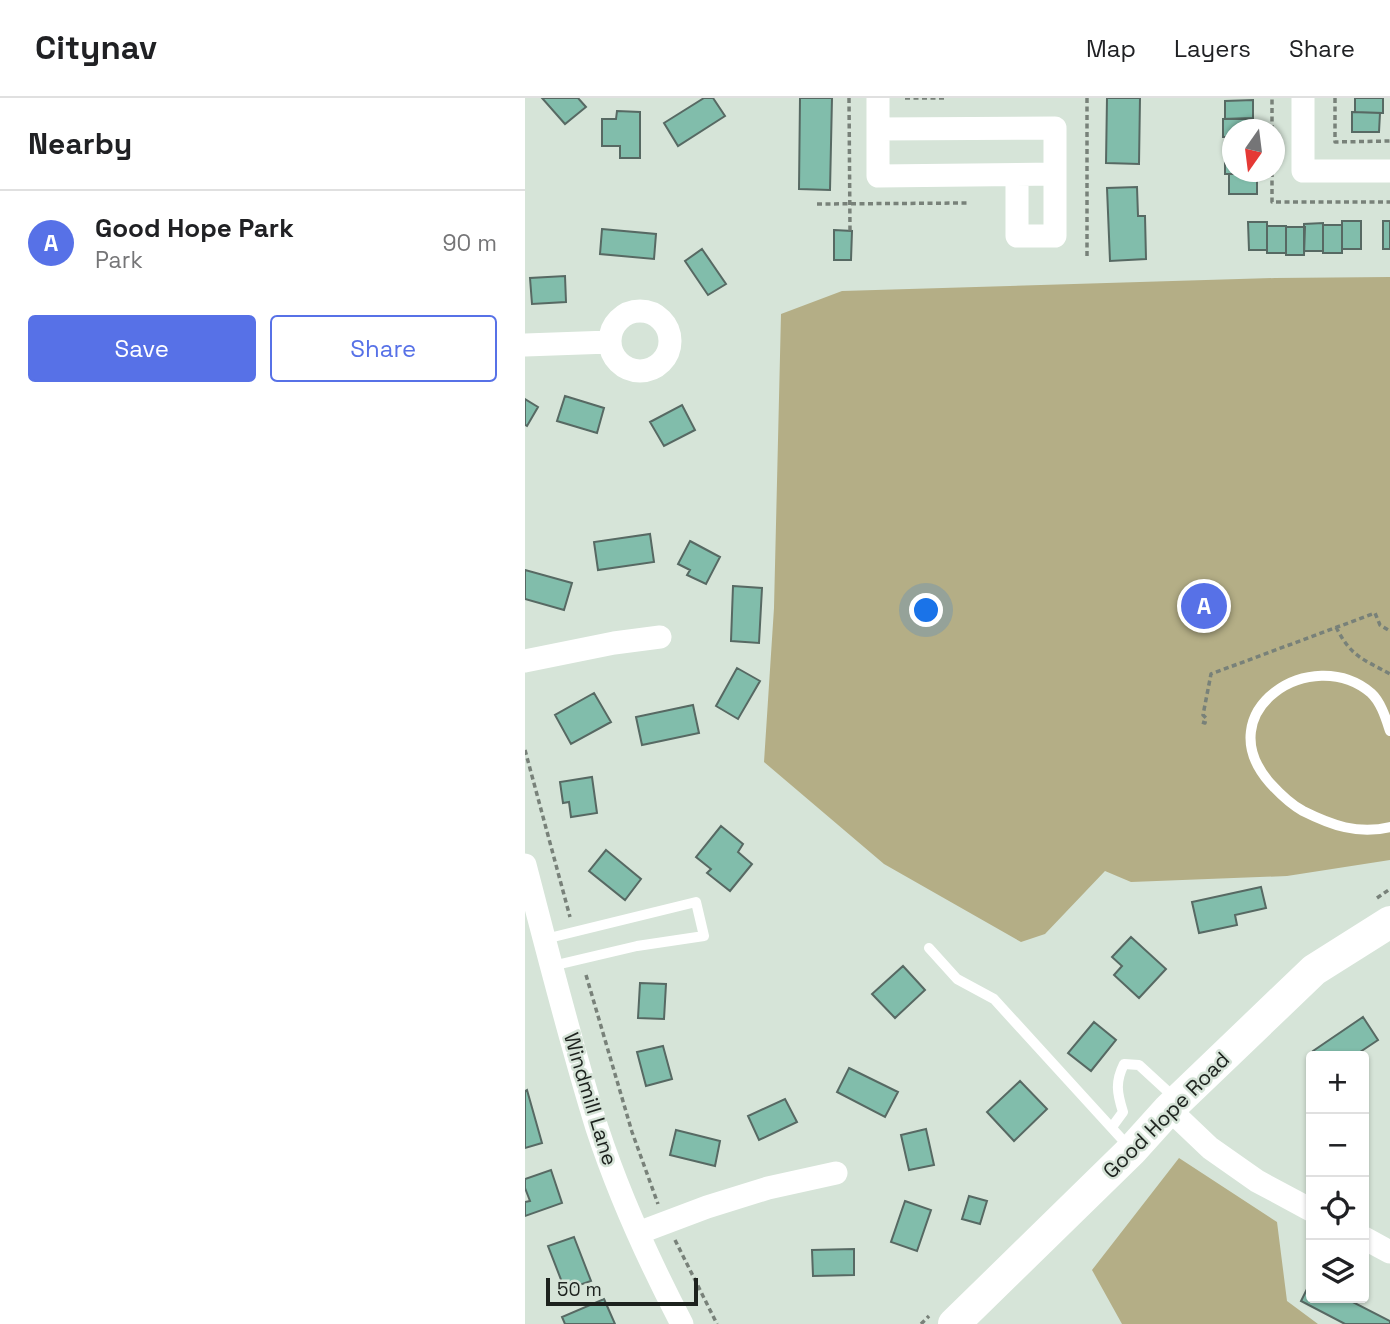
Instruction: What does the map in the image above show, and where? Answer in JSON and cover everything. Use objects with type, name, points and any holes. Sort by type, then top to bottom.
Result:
[{"type":"street","points":[[878,98],[878,176],[1055,174]]},
{"type":"street","points":[[1303,98],[1303,171],[1390,171]]},
{"type":"street","points":[[878,129],[1055,128],[1055,236],[1017,236],[1017,175]]},
{"type":"street","points":[[525,345],[610,342]]},
{"type":"street","points":[[525,661],[614,643],[660,637]]},
{"type":"street","name":"Windmill Lane","points":[[525,865],[598,1129],[638,1233],[682,1324]]},
{"type":"street","name":"Good Hope Road","points":[[954,1324],[1122,1139],[1173,1105],[1314,970],[1390,922]]},
{"type":"street","points":[[1173,1105],[1210,1148],[1258,1181],[1306,1207]]},
{"type":"street","points":[[638,1233],[706,1206],[768,1188],[836,1173]]},
{"type":"street","points":[[1368,1240],[1390,1252]]},
{"type":"lane","points":[[1390,731],[1383,711],[1372,694],[1346,678],[1323,675],[1292,682],[1274,692],[1254,718],[1250,749],[1259,770],[1278,792],[1297,807],[1349,830],[1377,831],[1390,827]]},
{"type":"lane","points":[[545,939],[696,902],[704,936],[581,958],[552,966]]},
{"type":"lane","points":[[929,948],[957,979],[994,999],[1122,1139]]},
{"type":"lane","points":[[1122,1139],[1122,1112],[1116,1090],[1118,1076],[1124,1064],[1139,1065],[1173,1105]]},
{"type":"path","points":[[849,98],[850,231]]},
{"type":"path","points":[[905,99],[947,98]]},
{"type":"path","points":[[1087,98],[1087,259]]},
{"type":"path","points":[[1272,98],[1272,119]]},
{"type":"path","points":[[1335,98],[1335,142],[1390,141]]},
{"type":"path","points":[[1272,182],[1272,202],[1390,202]]},
{"type":"path","points":[[817,204],[968,203]]},
{"type":"path","points":[[1202,722],[1205,723],[1206,719],[1203,715],[1211,674],[1375,613],[1380,625],[1390,631]]},
{"type":"path","points":[[1336,627],[1346,647],[1390,674]]},
{"type":"path","points":[[525,750],[574,933]]},
{"type":"path","points":[[581,958],[632,1132],[667,1222],[717,1324]]},
{"type":"shaded area","points":[[1390,277],[1390,860],[1287,876],[1131,882],[1105,871],[1045,934],[1021,942],[884,864],[764,762],[774,608],[781,314],[842,291]]},
{"type":"shaded area","points":[[1179,1158],[1277,1222],[1287,1301],[1318,1324],[1122,1324],[1092,1270]]},
{"type":"building","points":[[542,98],[578,98],[586,107],[565,124]]},
{"type":"building","points":[[704,98],[713,98],[725,116],[678,146],[664,123]]},
{"type":"building","points":[[800,98],[832,98],[830,190],[799,189]]},
{"type":"building","points":[[1107,98],[1140,98],[1139,164],[1106,163]]},
{"type":"building","points":[[1355,98],[1383,98],[1383,113],[1355,112]]},
{"type":"building","points":[[1253,100],[1253,119],[1225,119],[1225,101]]},
{"type":"building","points":[[617,111],[640,112],[640,158],[620,158],[620,146],[602,146],[602,119],[616,119]]},
{"type":"building","points":[[1352,112],[1380,113],[1379,132],[1352,132]]},
{"type":"building","points":[[1229,182],[1257,182],[1257,194],[1229,194]]},
{"type":"building","points":[[1137,187],[1138,216],[1145,216],[1146,259],[1110,261],[1107,188]]},
{"type":"building","points":[[1342,221],[1361,221],[1361,249],[1342,249]]},
{"type":"building","points":[[1383,221],[1390,221],[1390,249],[1383,249]]},
{"type":"building","points":[[1248,222],[1267,222],[1267,250],[1249,250]]},
{"type":"building","points":[[1323,223],[1323,251],[1304,251],[1304,224]]},
{"type":"building","points":[[1323,225],[1342,225],[1342,253],[1323,253]]},
{"type":"building","points":[[1267,226],[1286,226],[1286,253],[1267,253]]},
{"type":"building","points":[[1286,227],[1305,227],[1304,255],[1286,255]]},
{"type":"building","points":[[602,229],[656,234],[654,259],[600,254]]},
{"type":"building","points":[[834,230],[852,231],[851,260],[834,260]]},
{"type":"building","points":[[702,249],[726,284],[708,295],[685,261]]},
{"type":"building","points":[[565,276],[566,302],[532,304],[530,278]]},
{"type":"building","points":[[565,396],[604,408],[597,433],[557,421]]},
{"type":"building","points":[[525,399],[538,407],[527,426],[525,425]]},
{"type":"building","points":[[682,405],[695,430],[664,446],[650,422]]},
{"type":"building","points":[[650,534],[654,562],[598,570],[594,542]]},
{"type":"building","points":[[690,541],[720,557],[706,584],[687,575],[690,570],[678,564]]},
{"type":"building","points":[[525,570],[572,583],[564,610],[525,599]]},
{"type":"building","points":[[733,586],[762,588],[759,643],[731,641]]},
{"type":"building","points":[[737,668],[760,681],[738,719],[716,706]]},
{"type":"building","points":[[594,693],[611,722],[571,744],[555,715]]},
{"type":"building","points":[[693,705],[699,733],[642,745],[636,717]]},
{"type":"building","points":[[592,777],[597,813],[571,817],[569,802],[563,803],[560,782]]},
{"type":"building","points":[[721,826],[743,844],[738,852],[752,864],[730,891],[707,873],[711,869],[696,857]]},
{"type":"building","points":[[606,850],[641,879],[625,900],[589,871]]},
{"type":"building","points":[[1261,887],[1266,908],[1235,915],[1237,925],[1199,933],[1192,902]]},
{"type":"building","points":[[1131,937],[1166,969],[1139,998],[1114,975],[1122,966],[1112,957]]},
{"type":"building","points":[[903,966],[925,990],[895,1018],[872,994]]},
{"type":"building","points":[[640,983],[666,984],[664,1019],[638,1018]]},
{"type":"building","points":[[1363,1017],[1378,1040],[1362,1051],[1313,1051]]},
{"type":"building","points":[[1094,1022],[1116,1040],[1091,1071],[1068,1053]]},
{"type":"building","points":[[663,1046],[672,1079],[646,1086],[637,1052]]},
{"type":"building","points":[[849,1068],[898,1092],[885,1117],[837,1092]]},
{"type":"building","points":[[1020,1081],[1047,1109],[1014,1141],[987,1112]]},
{"type":"building","points":[[527,1090],[542,1143],[525,1148],[525,1091]]},
{"type":"building","points":[[785,1099],[797,1122],[759,1140],[748,1116]]},
{"type":"building","points":[[926,1129],[934,1165],[909,1170],[901,1135]]},
{"type":"building","points":[[676,1130],[720,1141],[715,1166],[670,1155]]},
{"type":"building","points":[[551,1170],[562,1203],[525,1216],[525,1202],[530,1201],[525,1179]]},
{"type":"building","points":[[969,1196],[987,1201],[980,1224],[962,1219]]},
{"type":"building","points":[[905,1201],[931,1210],[917,1251],[891,1242]]},
{"type":"building","points":[[574,1237],[591,1281],[565,1290],[548,1246]]},
{"type":"building","points":[[854,1249],[854,1275],[813,1276],[812,1250]]},
{"type":"building","points":[[1306,1291],[1306,1303],[1355,1303],[1390,1321],[1390,1324],[1345,1324],[1301,1301]]},
{"type":"building","points":[[604,1299],[615,1324],[565,1324],[562,1317]]},
{"type":"place","name":"Good Hope Park","points":[[1204,606]]}]
